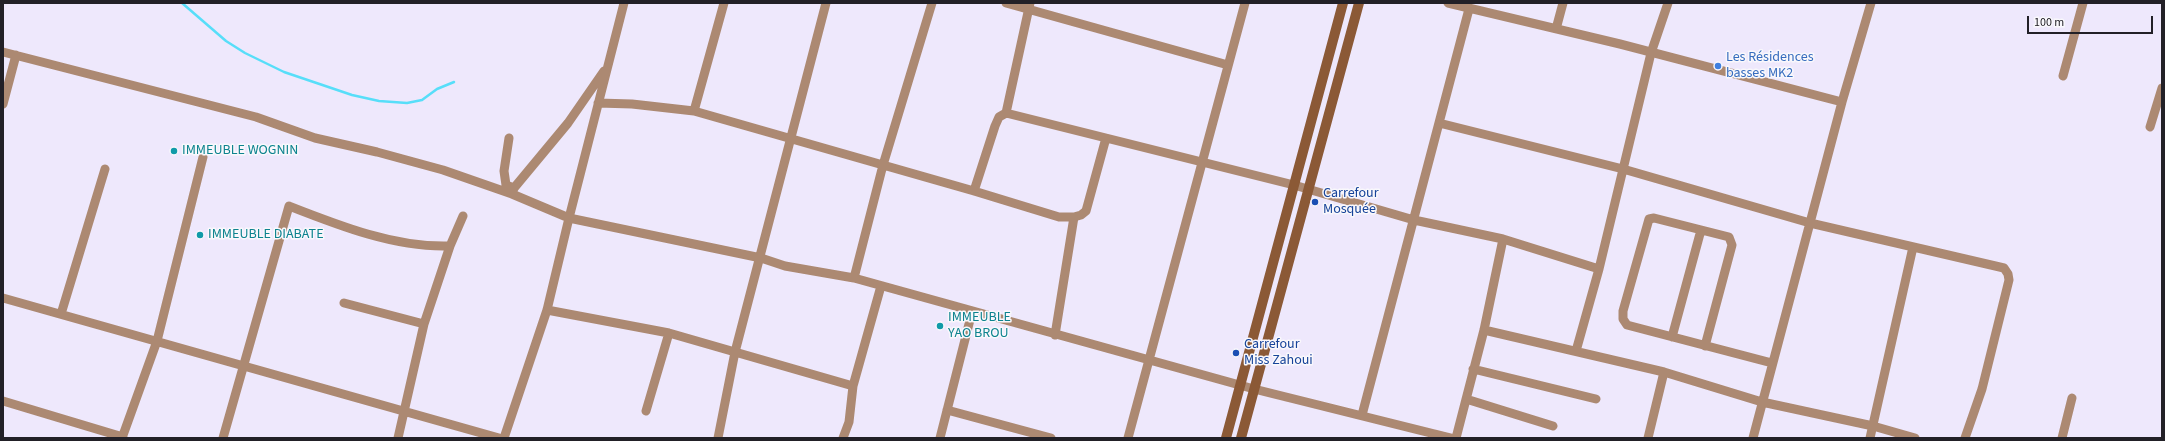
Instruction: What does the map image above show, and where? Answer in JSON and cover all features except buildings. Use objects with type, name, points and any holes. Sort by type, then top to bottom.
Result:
[{"type":"main road","points":[[1226,438],[1343,3]]},
{"type":"main road","points":[[1241,438],[1359,3]]},
{"type":"street","points":[[504,438],[547,310],[568,218],[624,3]]},
{"type":"street","points":[[694,111],[724,3]]},
{"type":"street","points":[[718,438],[735,352],[761,258],[826,3]]},
{"type":"street","points":[[854,278],[883,165],[932,3]]},
{"type":"street","points":[[1006,3],[1029,6],[1228,66]]},
{"type":"street","points":[[1128,438],[1201,161],[1245,3]]},
{"type":"street","points":[[1448,3],[1620,44],[1842,102]]},
{"type":"street","points":[[1556,29],[1563,3]]},
{"type":"street","points":[[1576,351],[1599,269],[1651,53],[1668,3]]},
{"type":"street","points":[[1753,438],[1842,102],[1871,3]]},
{"type":"street","points":[[2063,76],[2083,3]]},
{"type":"street","points":[[1006,113],[1029,6]]},
{"type":"street","points":[[1362,415],[1469,9]]},
{"type":"street","points":[[3,52],[256,117],[315,138],[377,152],[443,170],[513,191],[568,218],[761,258],[785,266],[854,278],[972,312],[1254,389],[1451,438]]},
{"type":"street","points":[[3,104],[16,55]]},
{"type":"street","points":[[513,191],[568,123],[608,67]]},
{"type":"street","points":[[2150,127],[2162,88]]},
{"type":"street","points":[[598,103],[632,104],[694,111],[974,191],[1059,217],[1074,217],[1081,215],[1086,211],[1106,138]]},
{"type":"street","points":[[974,191],[995,126],[999,117],[1006,113],[1294,185],[1414,220],[1503,239],[1599,269]]},
{"type":"street","points":[[1439,123],[1623,169],[1810,223],[2004,268],[2008,274],[2009,280],[1982,389],[1965,438]]},
{"type":"street","points":[[509,138],[504,171],[506,184],[513,191]]},
{"type":"street","points":[[3,401],[122,437],[157,341],[203,157]]},
{"type":"street","points":[[61,314],[105,169]]},
{"type":"street","points":[[223,438],[289,206],[316,217],[406,243],[427,247],[450,246]]},
{"type":"street","points":[[398,438],[424,324],[450,246],[463,216]]},
{"type":"street","points":[[1055,335],[1074,217]]},
{"type":"street","points":[[1705,346],[1732,245],[1729,237],[1654,218],[1649,219],[1625,304],[1623,319],[1627,325],[1705,346],[1772,363]]},
{"type":"street","points":[[1672,337],[1701,230]]},
{"type":"street","points":[[1456,438],[1484,330],[1503,239]]},
{"type":"street","points":[[1870,438],[1913,247]]},
{"type":"street","points":[[843,438],[849,422],[853,386],[881,286]]},
{"type":"street","points":[[3,298],[499,438]]},
{"type":"street","points":[[344,302],[424,324]]},
{"type":"street","points":[[547,310],[669,333],[853,386]]},
{"type":"street","points":[[940,438],[972,312]]},
{"type":"street","points":[[1484,330],[1664,372],[1762,402],[1873,426],[1915,438]]},
{"type":"street","points":[[646,411],[669,333]]},
{"type":"street","points":[[1474,369],[1596,399]]},
{"type":"street","points":[[1648,438],[1664,372]]},
{"type":"street","points":[[2062,438],[2072,398]]},
{"type":"street","points":[[1466,399],[1554,426]]},
{"type":"street","points":[[947,410],[1051,438]]},
{"type":"waterway","points":[[182,3],[226,41],[245,53],[284,72],[352,95],[379,101],[407,103],[422,100],[437,89],[454,82]]},
{"type":"place","name":"Les Résidences basses MK2","points":[[1718,66]]},
{"type":"place","name":"IMMEUBLE WOGNIN","points":[[174,151]]},
{"type":"place","name":"Carrefour Mosquée","points":[[1315,202]]},
{"type":"place","name":"IMMEUBLE DIABATE","points":[[200,235]]},
{"type":"place","name":"IMMEUBLE YAO BROU","points":[[940,326]]},
{"type":"place","name":"Carrefour Miss Zahoui","points":[[1236,353]]}]
